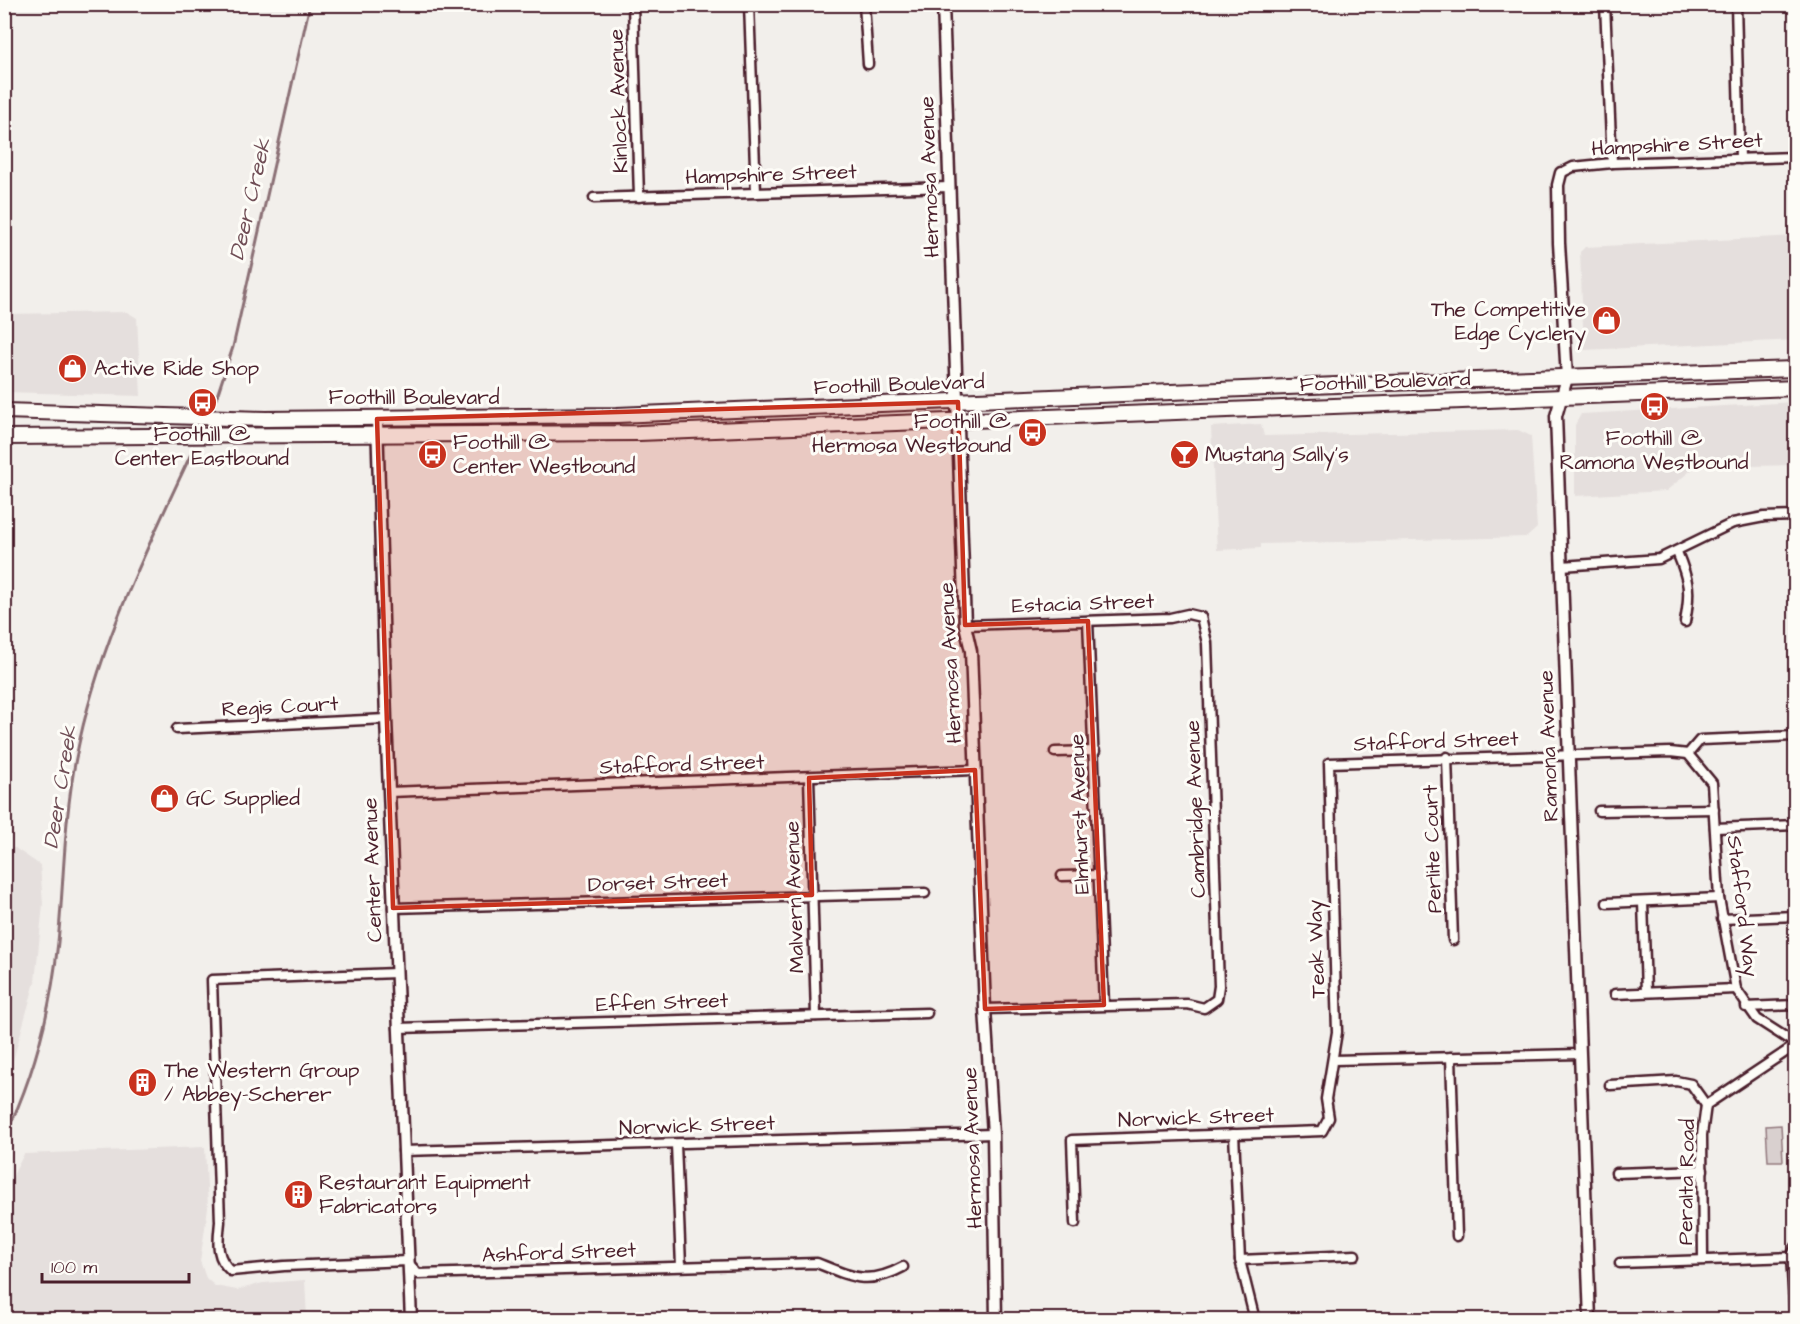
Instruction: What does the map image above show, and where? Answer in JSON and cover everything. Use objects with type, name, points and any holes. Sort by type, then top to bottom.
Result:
[{"type":"main road","name":"Foothill Boulevard","points":[[4,411],[221,418],[376,419],[734,412],[1361,384],[1796,369]]},
{"type":"main road","name":"Foothill Boulevard","points":[[4,436],[639,433],[1563,395],[1796,388]]},
{"type":"street","name":"Kinlock Avenue","points":[[633,4],[639,197]]},
{"type":"street","points":[[749,4],[756,193]]},
{"type":"street","points":[[864,4],[868,64]]},
{"type":"street","name":"Hermosa Avenue","points":[[944,4],[966,626],[971,651],[985,1009],[993,1134],[996,1320]]},
{"type":"street","points":[[1605,4],[1612,163]]},
{"type":"street","points":[[1736,4],[1740,159]]},
{"type":"street","name":"Hampshire Street","points":[[1561,173],[1573,167],[1612,163],[1796,158]]},
{"type":"street","name":"Ramona Avenue","points":[[1561,173],[1558,184],[1559,243],[1567,378],[1556,416],[1590,1320]]},
{"type":"street","name":"Hampshire Street","points":[[594,198],[949,187]]},
{"type":"street","name":"Center Avenue","points":[[376,419],[393,908],[411,1320]]},
{"type":"street","points":[[1562,566],[1641,562],[1677,552],[1733,523],[1796,516]]},
{"type":"street","points":[[1677,552],[1689,580],[1690,597],[1685,622]]},
{"type":"street","name":"Estacia Street","points":[[966,626],[1170,618],[1188,614],[1201,617]]},
{"type":"street","name":"Cambridge Avenue","points":[[1104,1005],[1187,1004],[1204,1008],[1217,999],[1219,986],[1207,643],[1201,617]]},
{"type":"street","name":"Elmhurst Avenue","points":[[1088,621],[1104,1005]]},
{"type":"street","name":"Regis Court","points":[[177,729],[386,719]]},
{"type":"street","points":[[1688,754],[1700,740],[1796,736]]},
{"type":"street","points":[[1055,753],[1095,751]]},
{"type":"street","name":"Stafford Street","points":[[1329,763],[1670,752],[1688,754]]},
{"type":"street","name":"Stafford Way","points":[[1688,754],[1712,783],[1719,898],[1736,989],[1746,1007],[1757,1019],[1796,1044]]},
{"type":"street","name":"Perlite Court","points":[[1447,758],[1453,940]]},
{"type":"street","name":"Teak Way","points":[[1322,1131],[1329,1118],[1326,1099],[1337,1032],[1329,763]]},
{"type":"street","name":"Stafford Street","points":[[389,792],[975,770]]},
{"type":"street","name":"Malvern Avenue","points":[[808,778],[816,1016]]},
{"type":"street","points":[[1599,811],[1714,809]]},
{"type":"street","points":[[1715,828],[1796,825]]},
{"type":"street","points":[[1062,876],[1099,875]]},
{"type":"street","name":"Dorset Street","points":[[393,908],[925,893]]},
{"type":"street","points":[[1607,903],[1719,898]]},
{"type":"street","points":[[1643,902],[1646,992]]},
{"type":"street","points":[[1722,919],[1796,916]]},
{"type":"street","points":[[396,973],[212,980],[220,1222],[217,1244],[221,1262],[231,1271],[242,1272],[284,1266],[407,1261]]},
{"type":"street","points":[[1616,994],[1736,989]]},
{"type":"street","points":[[985,1009],[1104,1005]]},
{"type":"street","points":[[1746,1007],[1796,1005]]},
{"type":"street","name":"Effen Street","points":[[398,1028],[927,1013]]},
{"type":"street","name":"Peralta Road","points":[[1703,1260],[1702,1118],[1706,1105],[1796,1044]]},
{"type":"street","points":[[1334,1060],[1580,1053]]},
{"type":"street","points":[[1451,1057],[1457,1236]]},
{"type":"street","points":[[1610,1084],[1676,1081],[1691,1084],[1706,1105]]},
{"type":"street","name":"Norwick Street","points":[[1075,1222],[1072,1140],[1322,1131]]},
{"type":"street","name":"Norwick Street","points":[[403,1151],[993,1134]]},
{"type":"street","points":[[1234,1134],[1240,1260],[1255,1320]]},
{"type":"street","points":[[676,1144],[681,1266]]},
{"type":"street","points":[[1616,1173],[1702,1170]]},
{"type":"street","points":[[1796,1247],[1791,1257],[1796,1320]]},
{"type":"street","points":[[1240,1260],[1355,1255]]},
{"type":"street","points":[[1620,1263],[1791,1257]]},
{"type":"street","name":"Ashford Street","points":[[407,1261],[418,1274],[817,1263],[850,1276],[883,1278],[903,1268]]},
{"type":"highlighted area","points":[[958,402],[965,625],[1088,621],[1104,1005],[985,1009],[975,770],[809,778],[812,895],[393,908],[377,419]]},
{"type":"shaded area","points":[[1795,236],[1795,340],[1584,350],[1580,252],[1585,247]]},
{"type":"shaded area","points":[[127,312],[137,318],[141,396],[5,392],[5,314]]},
{"type":"shaded area","points":[[1795,402],[1795,465],[1695,467],[1666,491],[1575,496],[1575,425],[1581,414]]},
{"type":"shaded area","points":[[1261,424],[1264,436],[1518,430],[1531,436],[1537,528],[1527,537],[1261,544],[1261,548],[1217,550],[1211,427]]},
{"type":"shaded area","points":[[15,848],[40,865],[43,904],[35,982],[5,1089],[4,849]]},
{"type":"shaded area","points":[[1781,1125],[1783,1161],[1768,1161],[1766,1126]]},
{"type":"shaded area","points":[[205,1147],[208,1208],[200,1261],[206,1278],[215,1286],[237,1290],[263,1283],[305,1280],[307,1319],[5,1319],[5,1191],[24,1154]]},
{"type":"waterway","name":"Deer Creek","points":[[216,399],[233,347],[310,4]]},
{"type":"waterway","name":"Deer Creek","points":[[4,1138],[15,1115],[40,1043],[51,993],[58,942],[69,803],[85,718],[96,678],[124,602],[191,454]]},
{"type":"place","name":"The Competitive Edge Cyclery","points":[[1607,321]]},
{"type":"place","name":"Active Ride Shop","points":[[73,368]]},
{"type":"place","name":"Foothill @ Center Eastbound","points":[[202,403]]},
{"type":"place","name":"Foothill @ Ramona Westbound","points":[[1654,407]]},
{"type":"place","name":"Foothill @ Hermosa Westbound","points":[[1032,433]]},
{"type":"place","name":"Foothill @ Center Westbound","points":[[432,454]]},
{"type":"place","name":"Mustang Sally's","points":[[1184,454]]},
{"type":"place","name":"GC Supplied","points":[[165,798]]},
{"type":"place","name":"The Western Group / Abbey-Scherer","points":[[143,1082]]},
{"type":"place","name":"Restaurant Equipment Fabricators","points":[[298,1194]]}]
